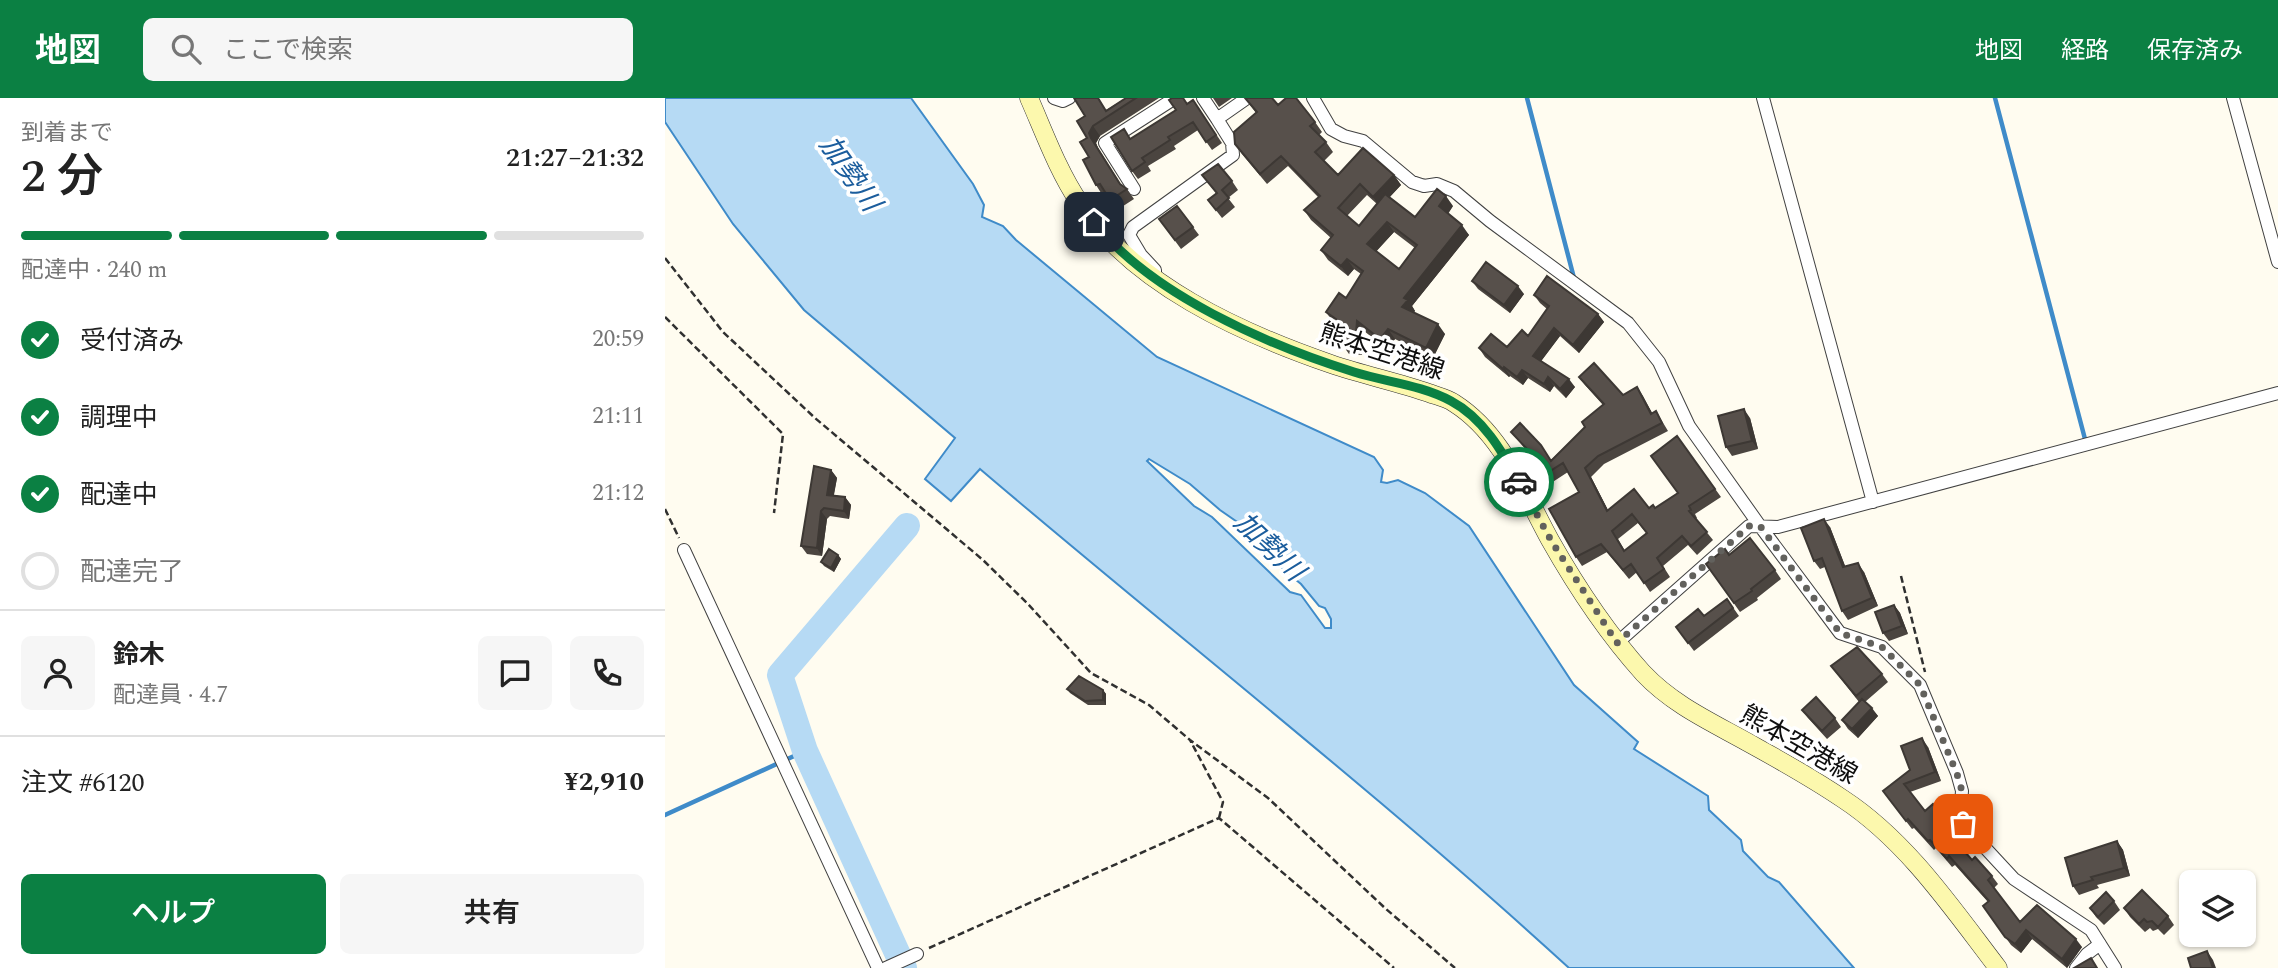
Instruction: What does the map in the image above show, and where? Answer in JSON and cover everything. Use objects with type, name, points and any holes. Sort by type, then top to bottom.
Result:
[{"type":"main road","name":"熊本空港線","points":[[1029,98],[1078,201],[1111,243],[1155,279],[1211,312],[1309,356],[1452,401],[1478,422],[1499,445],[1552,542],[1617,643],[1662,692],[1696,715],[1844,799],[1866,816],[1897,842],[1998,968]]},
{"type":"street","points":[[1054,98],[1063,101],[1069,98]]},
{"type":"street","points":[[1134,189],[1105,143],[1175,98]]},
{"type":"street","points":[[1155,279],[1155,270],[1141,255],[1129,235],[1133,227],[1233,155],[1232,143],[1203,98]]},
{"type":"street","points":[[1217,120],[1247,98]]},
{"type":"street","points":[[1313,98],[1331,129],[1363,141],[1412,183],[1424,186],[1437,184],[1454,191],[1490,221],[1628,323],[1659,362],[1689,426],[1840,633],[1882,647],[1920,685],[1957,774],[1962,791],[1960,818],[1963,824],[2014,879],[2091,930],[2115,968]]},
{"type":"street","points":[[1763,98],[1873,502]]},
{"type":"street","points":[[2233,98],[2278,262]]},
{"type":"street","points":[[1617,643],[1749,526],[1778,527],[2278,393]]},
{"type":"street","points":[[684,550],[878,968]]},
{"type":"street","points":[[2076,968],[2087,954],[2100,944]]},
{"type":"street","points":[[886,968],[917,954]]},
{"type":"path","points":[[665,258],[723,332],[815,418],[983,560],[1028,604],[1091,673],[1149,705],[1190,740],[1268,798],[1386,909],[1455,968]]},
{"type":"path","points":[[665,317],[783,434],[774,513]]},
{"type":"path","points":[[665,509],[684,550]]},
{"type":"path","points":[[1901,576],[1925,669],[1920,685]]},
{"type":"path","points":[[1190,740],[1223,802],[1219,818]]},
{"type":"path","points":[[917,954],[1219,818]]},
{"type":"path","points":[[1219,818],[1394,968]]},
{"type":"water","name":"加勢川","points":[[665,98],[911,98],[973,184],[984,205],[982,217],[1003,226],[1016,240],[1157,357],[1374,457],[1383,470],[1381,482],[1398,480],[1425,493],[1469,526],[1574,685],[1638,742],[1634,749],[1708,796],[1709,810],[1741,840],[1743,851],[1768,877],[1779,882],[1854,968],[1569,968],[1351,778],[980,469],[951,501],[925,479],[955,438],[804,310],[733,224],[665,122]],"holes":[[[1149,459],[1190,484],[1243,526],[1285,571],[1301,584],[1319,606],[1325,608],[1331,619],[1331,628],[1325,628],[1301,595],[1290,592],[1212,517],[1194,506],[1147,461]]]},
{"type":"building","points":[[1074,98],[1098,98],[1106,111],[1126,98],[1136,98],[1093,126],[1089,133],[1120,184],[1127,189],[1110,200],[1100,184],[1096,185],[1083,160],[1089,157],[1080,142],[1087,138],[1077,121],[1085,116]]},
{"type":"building","points":[[1183,98],[1187,104],[1193,100],[1216,135],[1206,142],[1193,122],[1168,137],[1170,140],[1142,158],[1145,162],[1132,171],[1111,137],[1124,129],[1130,139],[1176,110],[1169,100]]},
{"type":"building","points":[[1245,98],[1272,98],[1278,105],[1286,98],[1296,98],[1315,122],[1310,126],[1326,142],[1315,152],[1338,175],[1363,148],[1394,175],[1373,197],[1360,184],[1338,208],[1359,226],[1385,194],[1415,217],[1437,189],[1446,196],[1439,206],[1462,225],[1404,298],[1408,300],[1402,307],[1438,324],[1426,348],[1388,329],[1380,339],[1357,321],[1355,345],[1342,344],[1343,324],[1326,312],[1339,293],[1346,298],[1363,271],[1347,259],[1341,266],[1321,250],[1333,235],[1304,210],[1320,196],[1281,156],[1260,174],[1235,144],[1234,132],[1257,112]],"holes":[[[1387,222],[1417,245],[1399,269],[1367,244]]]},
{"type":"building","points":[[1218,164],[1232,181],[1222,190],[1229,198],[1216,210],[1208,200],[1217,193],[1202,175]]},
{"type":"building","points":[[1177,206],[1193,227],[1175,240],[1159,219]]},
{"type":"building","points":[[1486,262],[1518,286],[1504,305],[1472,281]]},
{"type":"building","points":[[1547,276],[1598,314],[1573,345],[1554,328],[1533,356],[1569,379],[1560,389],[1548,377],[1544,384],[1522,370],[1517,377],[1504,367],[1503,369],[1479,348],[1491,334],[1507,347],[1522,330],[1528,336],[1549,306],[1534,295]]},
{"type":"building","points":[[1594,363],[1623,395],[1637,387],[1651,414],[1656,411],[1662,423],[1598,456],[1585,468],[1607,511],[1634,489],[1649,508],[1653,505],[1655,508],[1678,493],[1651,456],[1677,436],[1715,489],[1689,506],[1689,511],[1707,532],[1691,546],[1682,536],[1657,558],[1664,569],[1644,583],[1631,564],[1623,570],[1601,544],[1576,557],[1549,509],[1579,492],[1563,463],[1539,478],[1524,454],[1529,451],[1511,432],[1520,423],[1541,445],[1551,461],[1585,427],[1582,422],[1604,404],[1579,377]],"holes":[[[1632,514],[1647,533],[1624,551],[1612,531]]]},
{"type":"building","points":[[1744,409],[1752,441],[1726,447],[1718,416]]},
{"type":"building","points":[[814,466],[831,470],[827,495],[845,497],[844,511],[824,508],[821,511],[817,548],[801,546]]},
{"type":"building","points":[[1824,519],[1843,567],[1858,563],[1872,598],[1842,611],[1822,558],[1814,561],[1801,528]]},
{"type":"building","points":[[1750,538],[1775,570],[1734,603],[1706,564],[1725,549],[1729,555]]},
{"type":"building","points":[[829,549],[838,555],[831,568],[821,562]]},
{"type":"building","points":[[1727,599],[1733,608],[1688,643],[1676,627],[1698,609],[1704,616]]},
{"type":"building","points":[[1894,605],[1902,626],[1883,633],[1875,612]]},
{"type":"building","points":[[1857,647],[1882,674],[1856,696],[1831,666]]},
{"type":"building","points":[[1079,676],[1103,690],[1103,700],[1085,701],[1067,689]]},
{"type":"building","points":[[1816,697],[1835,718],[1822,731],[1802,710]]},
{"type":"building","points":[[1862,699],[1872,708],[1852,729],[1842,720]]},
{"type":"building","points":[[1922,738],[1935,772],[1904,784],[1925,811],[1933,804],[1950,822],[1943,827],[1972,860],[1975,857],[1992,876],[1988,880],[2020,922],[2037,905],[2076,939],[2062,959],[2026,930],[2015,944],[2005,937],[1983,906],[1989,901],[1949,856],[1947,859],[1908,819],[1906,821],[1883,791],[1910,770],[1901,746]]},
{"type":"building","points":[[2117,841],[2124,868],[2091,877],[2093,880],[2073,886],[2065,858]]},
{"type":"building","points":[[2142,890],[2168,916],[2158,927],[2152,921],[2147,922],[2144,919],[2139,924],[2124,908]]},
{"type":"building","points":[[2106,892],[2114,901],[2098,917],[2090,908]]},
{"type":"building","points":[[2207,951],[2213,968],[2191,968],[2188,958]]},
{"type":"building","points":[[2091,958],[2097,968],[2074,968]]},
{"type":"waterway","points":[[1527,98],[1574,278]]},
{"type":"waterway","points":[[1995,98],[2085,439]]},
{"type":"waterway","points":[[904,968],[805,751],[780,675],[907,526]]},
{"type":"waterway","points":[[665,815],[805,751]]},
{"type":"way so far","points":[[1519,482],[1552,542],[1617,643],[1749,526],[1760,526],[1840,633],[1882,647],[1920,685],[1957,774],[1962,791],[1960,818],[1963,824]]},
{"type":"route","points":[[1094,222],[1111,243],[1155,279],[1211,312],[1309,356],[1452,401],[1478,422],[1499,445],[1519,482]]}]
